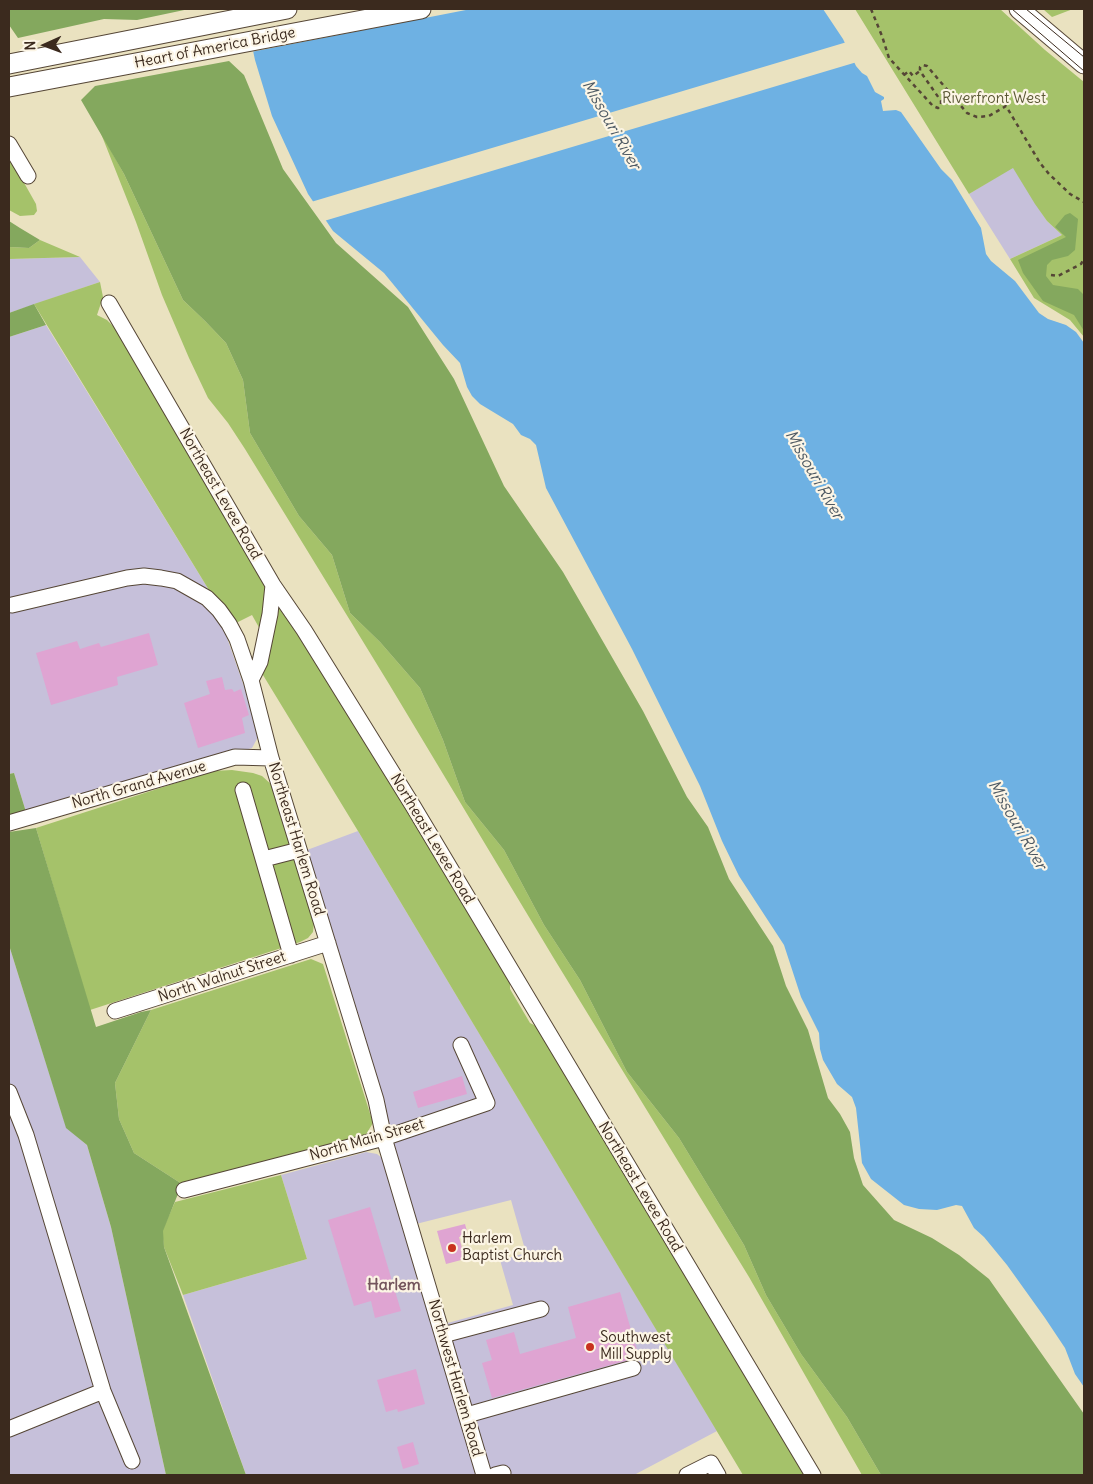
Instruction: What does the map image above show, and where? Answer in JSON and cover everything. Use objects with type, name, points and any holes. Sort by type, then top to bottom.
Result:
[{"type":"main road","name":"Heart of America Bridge","points":[[9,64],[287,9]]},
{"type":"main road","name":"Heart of America Bridge","points":[[9,87],[421,9]]},
{"type":"main road","points":[[1018,9],[1084,64]]},
{"type":"street","points":[[9,144],[28,176]]},
{"type":"street","name":"Northeast Levee Road","points":[[109,304],[273,585],[304,630],[412,806],[813,1475]]},
{"type":"street","name":"Northeast Harlem Road","points":[[12,606],[127,578],[144,576],[177,581],[207,598],[229,624],[237,639],[251,680],[271,758],[376,1100],[384,1138]]},
{"type":"street","points":[[251,680],[260,662],[270,614],[273,585]]},
{"type":"street","name":"North Grand Avenue","points":[[9,822],[235,757],[271,758]]},
{"type":"street","points":[[243,790],[291,955]]},
{"type":"street","points":[[264,859],[299,850]]},
{"type":"street","name":"North Walnut Street","points":[[115,1011],[328,943]]},
{"type":"street","name":"North Main Street","points":[[184,1190],[384,1138],[487,1102],[461,1045]]},
{"type":"street","points":[[9,1092],[26,1135],[103,1390],[132,1461]]},
{"type":"street","name":"Northwest Harlem Road","points":[[384,1138],[484,1475]]},
{"type":"street","points":[[443,1334],[541,1309]]},
{"type":"street","points":[[467,1415],[633,1368]]},
{"type":"street","points":[[9,1429],[103,1390]]},
{"type":"street","points":[[687,1475],[711,1462],[718,1475]]},
{"type":"path","points":[[871,9],[889,58],[932,106],[938,108],[941,105],[941,101],[920,71]]},
{"type":"path","points":[[904,74],[909,71],[913,76],[920,71],[922,65],[927,66],[967,113],[977,117],[989,116],[1006,106],[1040,163],[1065,190],[1084,202]]},
{"type":"path","points":[[1051,275],[1058,276],[1081,264],[1084,259]]},
{"type":"shaded area","points":[[1013,167],[1047,221],[1062,235],[1010,259],[969,194]]},
{"type":"shaded area","points":[[80,257],[100,282],[9,313],[9,259]]},
{"type":"shaded area","points":[[46,325],[212,595],[259,729],[258,737],[252,748],[26,812],[14,773],[9,774],[9,337]]},
{"type":"shaded area","points":[[358,831],[717,1431],[634,1475],[490,1475],[444,1324],[513,1305],[500,1260],[526,1253],[511,1200],[416,1224],[307,850]]},
{"type":"shaded area","points":[[9,945],[66,1127],[87,1145],[111,1227],[166,1475],[9,1475]]},
{"type":"shaded area","points":[[366,1152],[377,1154],[382,1158],[476,1475],[246,1475],[183,1295],[307,1259],[281,1175]]},
{"type":"green space","points":[[9,9],[189,9],[137,20],[104,19],[18,38],[9,25]]},
{"type":"green space","name":"Riverfront West","points":[[855,9],[1000,9],[1084,82],[1084,337],[1070,320],[1034,298],[1010,259],[1062,235],[1047,221],[1013,168],[969,194]]},
{"type":"green space","points":[[1043,9],[1073,9],[1052,17]]},
{"type":"green space","points":[[229,61],[244,75],[283,169],[336,243],[408,307],[454,379],[504,486],[563,572],[643,711],[687,797],[708,827],[729,879],[773,946],[786,986],[808,1030],[828,1098],[850,1132],[854,1158],[863,1185],[894,1220],[932,1238],[959,1255],[989,1279],[1084,1414],[1084,1475],[881,1475],[847,1417],[801,1354],[766,1295],[744,1245],[679,1138],[627,1072],[580,980],[544,925],[504,850],[465,802],[443,740],[420,688],[380,642],[350,613],[332,555],[299,516],[250,433],[243,380],[226,343],[183,300],[124,174],[81,100],[95,86]]},
{"type":"green space","points":[[100,131],[124,174],[183,300],[226,343],[243,380],[250,433],[299,516],[332,555],[350,613],[380,642],[420,688],[443,740],[465,802],[504,850],[544,925],[580,980],[627,1072],[679,1138],[744,1245],[766,1295],[801,1354],[847,1417],[881,1475],[862,1475],[749,1277],[389,684],[245,449],[228,423],[208,398],[162,295]]},
{"type":"green space","points":[[9,156],[36,204],[37,211],[34,215],[20,216],[9,210]]},
{"type":"green space","points":[[1070,213],[1078,219],[1075,250],[1068,256],[1052,260],[1047,265],[1046,276],[1053,285],[1078,289],[1084,295],[1084,331],[1074,315],[1043,301],[1023,273],[1018,260],[1066,237],[1055,227],[1065,215]]},
{"type":"green space","points":[[9,221],[40,240],[29,248],[9,247]]},
{"type":"green space","points":[[40,240],[80,257],[9,259],[9,247],[29,248]]},
{"type":"green space","points":[[100,282],[103,297],[97,315],[107,320],[118,331],[261,572],[268,591],[261,631],[252,615],[234,624],[212,595],[34,304]]},
{"type":"green space","points":[[34,304],[46,325],[9,337],[9,313]]},
{"type":"green space","points":[[277,604],[281,605],[432,851],[510,981],[510,989],[530,1023],[536,1026],[806,1475],[743,1475],[263,675]]},
{"type":"green space","points":[[232,770],[262,776],[273,786],[314,923],[313,932],[308,938],[300,942],[90,1010],[36,828],[213,771]]},
{"type":"green space","points":[[14,773],[26,812],[9,816],[9,774]]},
{"type":"green space","points":[[36,828],[96,1027],[151,1010],[115,1083],[119,1119],[134,1153],[182,1184],[163,1231],[164,1247],[246,1475],[166,1475],[111,1227],[87,1145],[66,1128],[9,945],[9,832]]},
{"type":"green space","points":[[311,959],[323,964],[373,1123],[365,1136],[182,1184],[134,1153],[119,1119],[115,1083],[151,1010]]},
{"type":"green space","points":[[281,1175],[307,1259],[183,1295],[164,1247],[162,1231],[175,1202]]},
{"type":"water","name":"Missouri River","points":[[249,9],[823,9],[843,39],[856,66],[867,76],[875,92],[884,97],[881,101],[883,111],[896,110],[901,112],[941,169],[952,180],[981,228],[986,254],[991,261],[1015,281],[1039,313],[1048,319],[1066,325],[1076,332],[1084,343],[1084,1387],[1075,1374],[1065,1348],[1045,1318],[1007,1265],[974,1228],[962,1206],[956,1205],[937,1210],[919,1209],[904,1205],[871,1179],[862,1163],[856,1108],[852,1097],[837,1084],[823,1060],[819,1033],[801,997],[784,945],[739,876],[722,841],[700,786],[632,649],[546,488],[536,445],[530,439],[521,435],[513,424],[480,404],[472,396],[467,387],[460,363],[384,273],[333,231],[308,194],[272,116],[255,60],[248,27]]},
{"type":"pier","points":[[246,9],[471,9],[251,52],[246,27]]},
{"type":"pier","points":[[847,42],[857,62],[324,221],[311,202]]},
{"type":"building","points":[[149,633],[158,665],[117,677],[118,685],[51,705],[36,653],[77,641],[80,649],[99,643],[101,647]]},
{"type":"building","points":[[222,677],[225,690],[232,689],[234,692],[241,689],[249,715],[242,718],[245,733],[198,748],[184,703],[210,694],[206,681]]},
{"type":"building","points":[[462,1076],[467,1094],[418,1108],[413,1092]]},
{"type":"building","points":[[370,1207],[401,1311],[375,1318],[371,1301],[354,1306],[328,1220]]},
{"type":"building","name":"Harlem Baptist Church","points":[[465,1224],[468,1235],[459,1237],[465,1259],[446,1264],[437,1231]]},
{"type":"building","name":"Southwest Mill Supply","points":[[620,1292],[639,1357],[492,1398],[482,1363],[492,1360],[486,1340],[514,1332],[520,1354],[576,1338],[568,1307]]},
{"type":"building","points":[[416,1369],[425,1404],[398,1412],[397,1409],[386,1412],[377,1380]]},
{"type":"building","points":[[413,1442],[419,1464],[403,1469],[397,1447]]},
{"type":"tram line","points":[[1012,9],[1084,71]]},
{"type":"tram line","points":[[1026,9],[1084,57]]},
{"type":"place","name":"Harlem Baptist Church","points":[[452,1248]]},
{"type":"place","name":"Southwest Mill Supply","points":[[590,1347]]},
{"type":"district","name":"Harlem","points":[[394,1285]]}]
